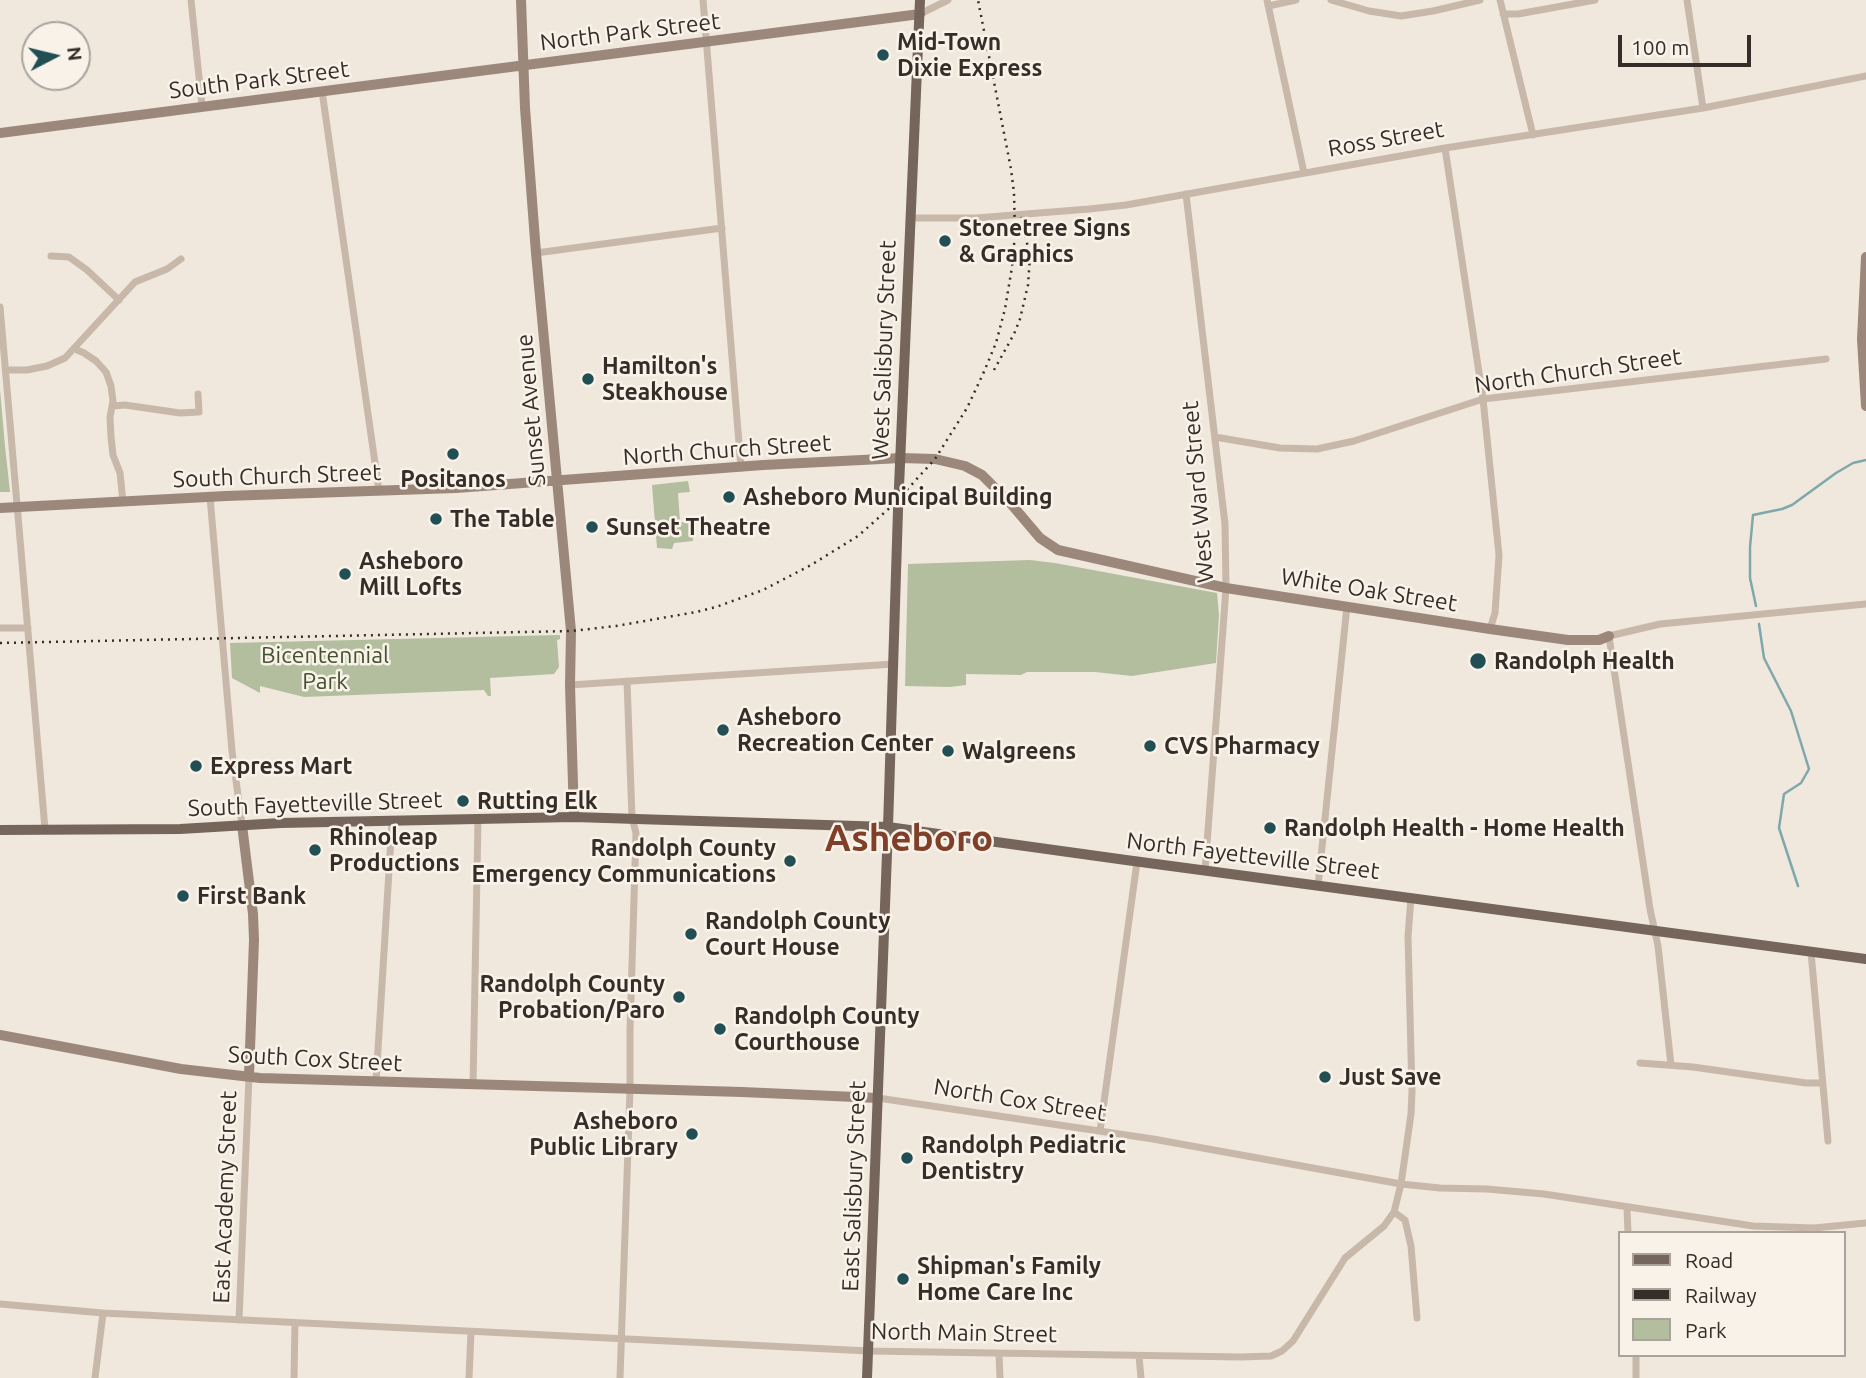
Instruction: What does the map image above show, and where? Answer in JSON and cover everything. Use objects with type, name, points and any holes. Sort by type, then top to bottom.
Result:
[{"type":"main road","name":"Sunset Avenue","points":[[521,0],[536,253],[571,631],[574,817]]},
{"type":"main road","name":"West Salisbury Street","points":[[888,827],[920,0]]},
{"type":"main road","name":"North Park Street","points":[[523,65],[920,15]]},
{"type":"main road","name":"South Park Street","points":[[0,133],[523,65]]},
{"type":"main road","points":[[1866,257],[1862,339],[1866,406]]},
{"type":"main road","name":"North Church Street","points":[[556,481],[901,458]]},
{"type":"main road","name":"White Oak Street","points":[[901,458],[935,459],[965,466],[982,475],[1040,538],[1059,550],[1226,588],[1576,640],[1599,640],[1609,636]]},
{"type":"main road","name":"South Church Street","points":[[0,508],[456,488],[556,481]]},
{"type":"main road","name":"South Fayetteville Street","points":[[0,830],[180,829],[242,825],[632,818]]},
{"type":"main road","name":"North Fayetteville Street","points":[[632,818],[888,827],[1866,959]]},
{"type":"main road","name":"East Academy Street","points":[[242,825],[254,940],[249,1076]]},
{"type":"main road","name":"East Salisbury Street","points":[[867,1378],[888,827]]},
{"type":"main road","name":"South Cox Street","points":[[0,1035],[181,1069],[249,1076],[630,1090]]},
{"type":"main road","name":"North Cox Street","points":[[630,1090],[878,1098]]},
{"type":"street","points":[[191,0],[202,106]]},
{"type":"street","points":[[703,0],[741,468]]},
{"type":"street","name":"North Park Street","points":[[920,15],[948,0]]},
{"type":"street","points":[[1297,0],[1268,3],[1304,173]]},
{"type":"street","points":[[1331,0],[1369,11],[1401,16],[1480,0]]},
{"type":"street","points":[[1500,0],[1533,135]]},
{"type":"street","points":[[1503,14],[1518,14],[1595,0]]},
{"type":"street","points":[[1687,0],[1703,108]]},
{"type":"street","name":"Ross Street","points":[[910,218],[976,218],[1089,209],[1445,148],[1703,108],[1866,76]]},
{"type":"street","points":[[322,91],[379,491]]},
{"type":"street","points":[[1445,148],[1483,399],[1499,555],[1495,613],[1490,629]]},
{"type":"street","name":"West Ward Street","points":[[1186,194],[1225,524],[1226,588],[1205,871]]},
{"type":"street","points":[[536,253],[722,228]]},
{"type":"street","points":[[51,256],[69,257],[119,300]]},
{"type":"street","points":[[5,370],[47,366],[65,358],[135,282],[167,269],[181,259]]},
{"type":"street","points":[[0,307],[46,829]]},
{"type":"street","points":[[75,349],[96,361],[106,372],[111,386],[111,437],[113,455],[120,473],[123,502]]},
{"type":"street","name":"North Church Street","points":[[1215,437],[1280,448],[1317,449],[1354,441],[1483,399],[1826,359]]},
{"type":"street","points":[[113,406],[125,405],[180,413],[199,412],[198,394]]},
{"type":"street","points":[[210,497],[232,751],[242,825]]},
{"type":"street","name":"White Oak Street","points":[[1609,636],[1660,624],[1866,604]]},
{"type":"street","points":[[1318,886],[1347,606]]},
{"type":"street","points":[[0,628],[28,628]]},
{"type":"street","points":[[1609,636],[1658,946],[1671,1065]]},
{"type":"street","points":[[570,685],[894,664]]},
{"type":"street","points":[[620,1378],[636,833],[632,818],[627,681]]},
{"type":"street","points":[[473,1085],[478,820]]},
{"type":"street","points":[[376,1082],[392,822]]},
{"type":"street","points":[[1100,1131],[1137,862]]},
{"type":"street","points":[[1411,897],[1408,937],[1411,1114],[1401,1184],[1394,1212],[1405,1220],[1411,1246],[1417,1318]]},
{"type":"street","points":[[1811,952],[1828,1142]]},
{"type":"street","points":[[1640,1063],[1822,1083]]},
{"type":"street","name":"East Academy Street","points":[[239,1320],[249,1076]]},
{"type":"street","name":"North Cox Street","points":[[878,1098],[1100,1131],[1401,1184],[1544,1194],[1753,1226],[1814,1228],[1866,1223]]},
{"type":"street","points":[[1627,1208],[1628,1231]]},
{"type":"street","name":"North Main Street","points":[[0,1304],[103,1313],[869,1351],[1271,1356],[1293,1341],[1345,1258],[1384,1226],[1394,1212]]},
{"type":"street","points":[[95,1378],[103,1313]]},
{"type":"street","points":[[294,1378],[295,1323]]},
{"type":"street","points":[[469,1378],[471,1332]]},
{"type":"street","points":[[999,1354],[1000,1378]]},
{"type":"street","points":[[1139,1356],[1141,1378]]},
{"type":"street","points":[[1636,1357],[1636,1378]]},
{"type":"green space","points":[[0,389],[5,446],[10,492],[0,492]]},
{"type":"green space","points":[[688,481],[690,492],[678,493],[680,522],[692,523],[693,541],[674,543],[672,549],[657,548],[652,485]]},
{"type":"green space","points":[[1030,560],[1217,593],[1219,615],[1216,663],[1132,676],[1095,672],[966,674],[966,685],[905,686],[908,564]]},
{"type":"green space","name":"Bicentennial Park","points":[[560,635],[557,640],[559,667],[554,674],[490,678],[491,696],[484,690],[304,697],[260,686],[260,693],[232,678],[230,643]]},
{"type":"waterway","points":[[1756,606],[1750,578],[1753,515],[1792,505],[1836,473],[1853,463],[1866,460]]},
{"type":"waterway","points":[[1759,624],[1764,658],[1791,711],[1809,769],[1801,783],[1784,794],[1779,828],[1798,886]]},
{"type":"railway","points":[[0,643],[571,631],[616,626],[696,612],[763,590],[858,536],[893,505],[935,459],[967,408],[983,374],[996,343],[1005,309],[1015,234],[1014,193],[978,0]]},
{"type":"railway","points":[[994,370],[1014,334],[1028,285],[1030,256],[1021,217]]},
{"type":"place","name":"Mid-Town Dixie Express","points":[[883,55]]},
{"type":"place","name":"Stonetree Signs & Graphics","points":[[945,241]]},
{"type":"place","name":"Hamilton's Steakhouse","points":[[588,379]]},
{"type":"place","name":"Positanos","points":[[453,454]]},
{"type":"place","name":"Asheboro Municipal Building","points":[[729,497]]},
{"type":"place","name":"The Table","points":[[436,519]]},
{"type":"place","name":"Sunset Theatre","points":[[592,527]]},
{"type":"place","name":"Asheboro Mill Lofts","points":[[345,574]]},
{"type":"place","name":"Randolph Health","points":[[1478,661]]},
{"type":"place","name":"Asheboro Recreation Center","points":[[723,730]]},
{"type":"place","name":"CVS Pharmacy","points":[[1150,746]]},
{"type":"place","name":"Walgreens","points":[[948,751]]},
{"type":"place","name":"Express Mart","points":[[196,766]]},
{"type":"place","name":"Rutting Elk","points":[[463,801]]},
{"type":"place","name":"Randolph Health - Home Health","points":[[1270,828]]},
{"type":"place","name":"Rhinoleap Productions","points":[[315,850]]},
{"type":"place","name":"Randolph County Emergency Communications","points":[[790,861]]},
{"type":"place","name":"First Bank","points":[[183,896]]},
{"type":"place","name":"Randolph County Court House","points":[[691,934]]},
{"type":"place","name":"Randolph County Probation/Paro","points":[[679,997]]},
{"type":"place","name":"Randolph County Courthouse","points":[[720,1029]]},
{"type":"place","name":"Just Save","points":[[1325,1077]]},
{"type":"place","name":"Asheboro Public Library","points":[[692,1134]]},
{"type":"place","name":"Randolph Pediatric Dentistry","points":[[907,1158]]},
{"type":"place","name":"Shipman's Family Home Care Inc","points":[[903,1279]]},
{"type":"district","name":"Asheboro","points":[[909,839]]}]
